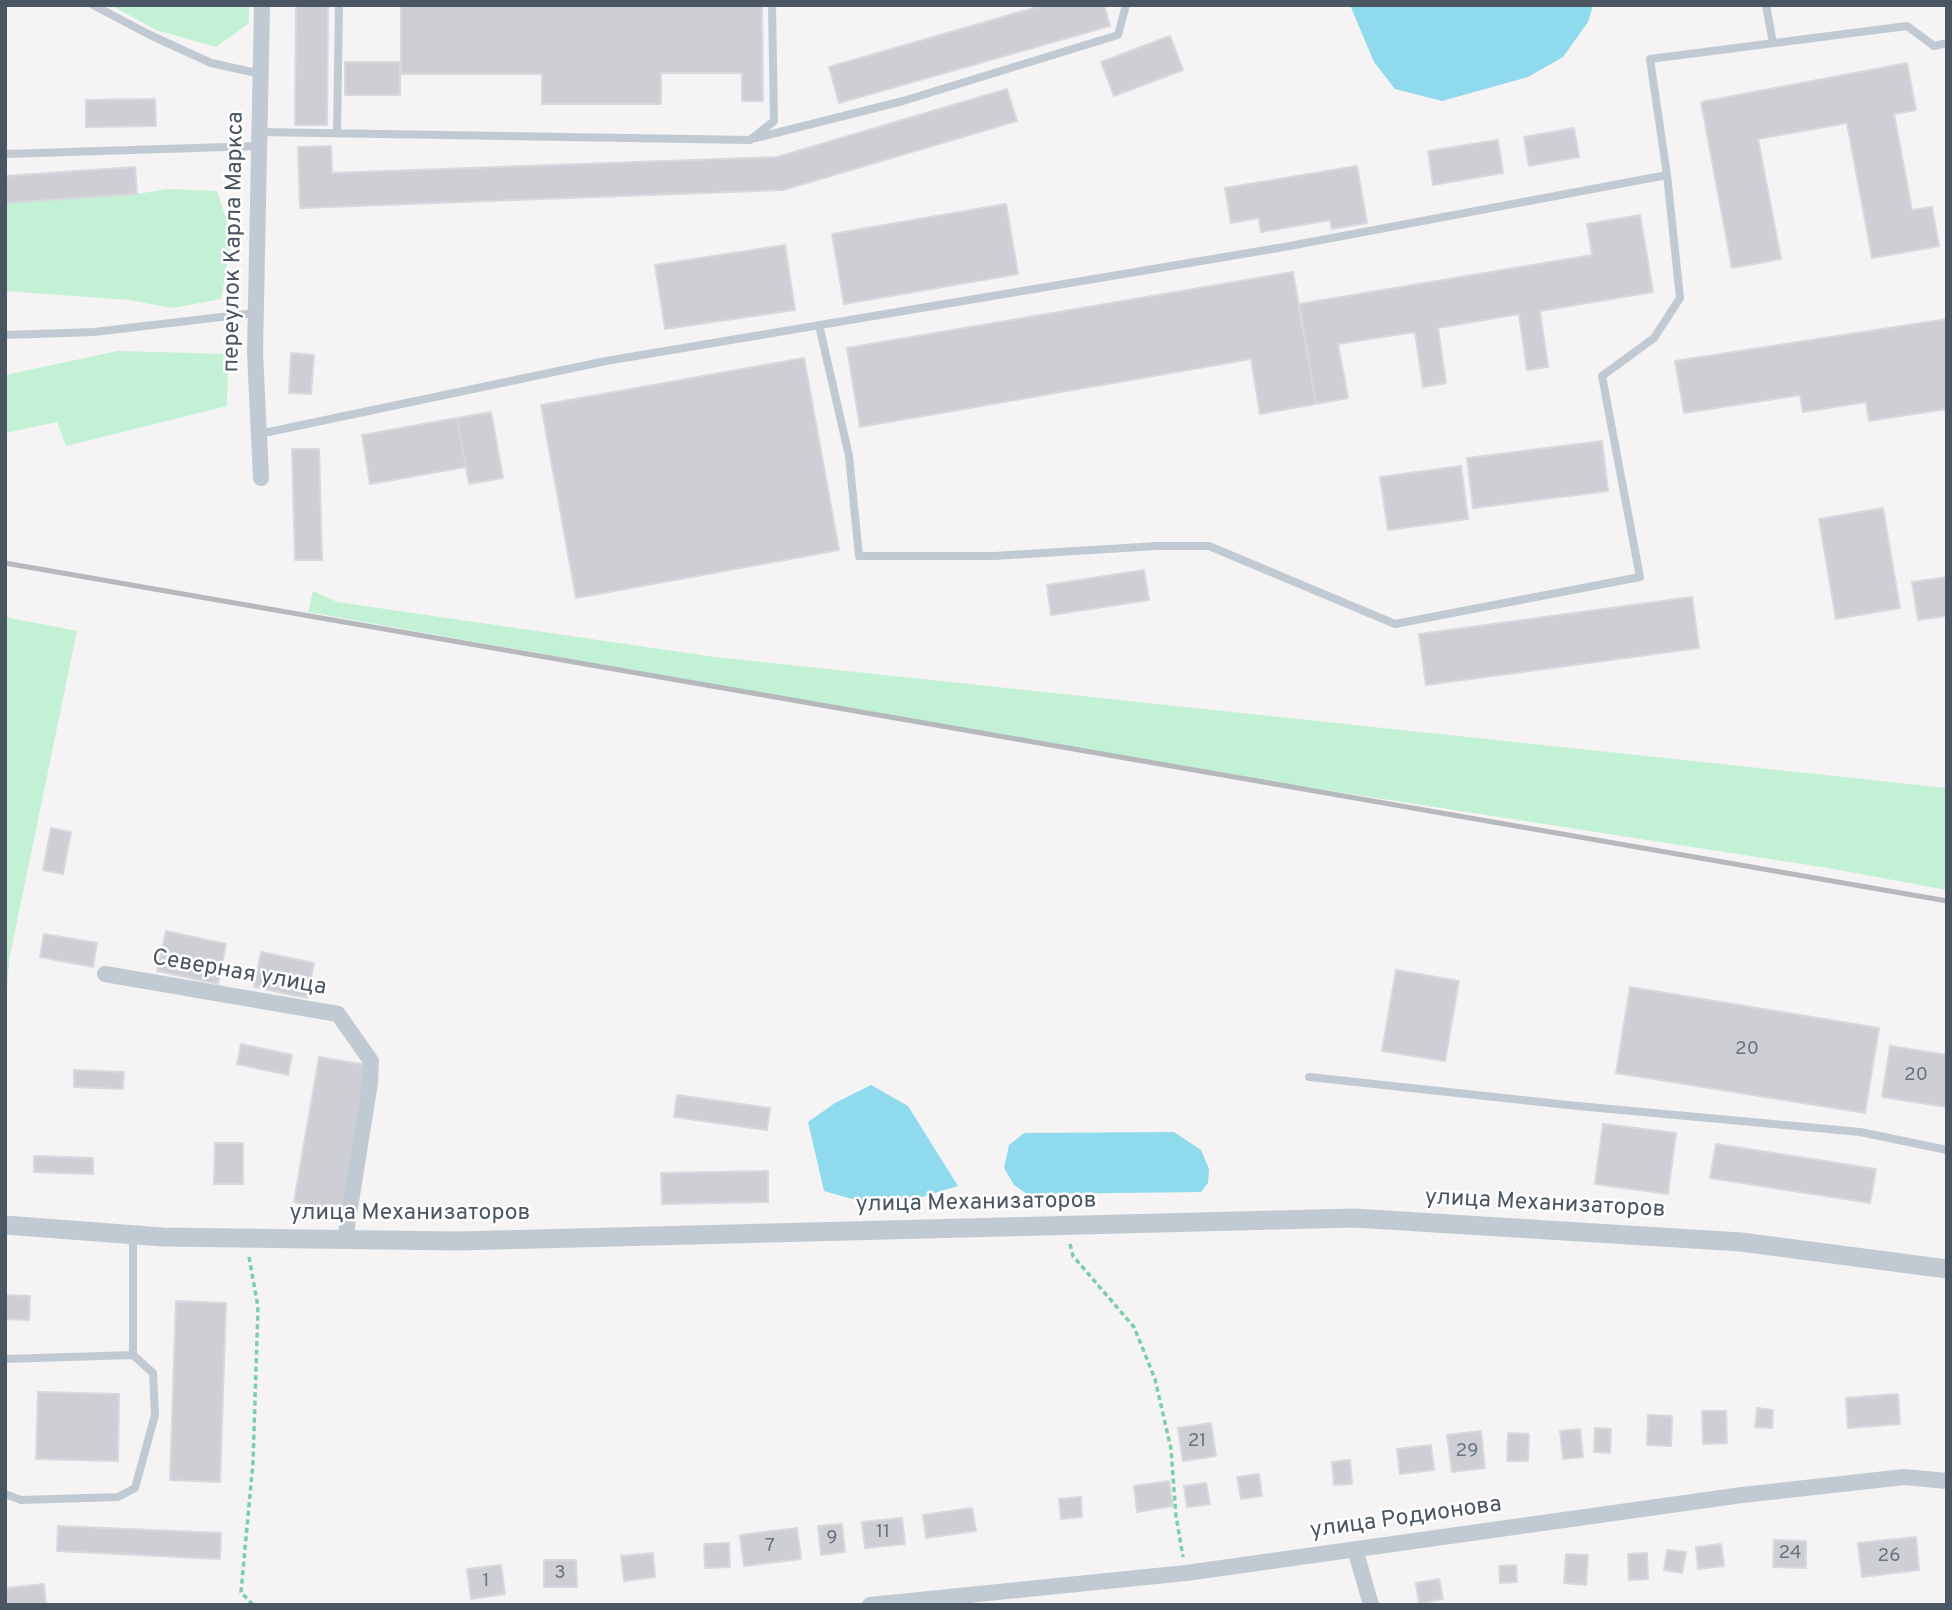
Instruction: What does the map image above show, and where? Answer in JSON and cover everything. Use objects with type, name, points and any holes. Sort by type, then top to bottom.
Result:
[{"type":"street","name":"переулок Карла Маркса","points":[[261,478],[255,354],[262,5]]},
{"type":"street","name":"Северная улица","points":[[104,974],[338,1014],[371,1061],[370,1083],[345,1239]]},
{"type":"street","name":"улица Механизаторов","points":[[5,1225],[163,1237],[458,1241],[1354,1219],[1741,1242],[1947,1269]]},
{"type":"street","name":"улица Родионова","points":[[870,1605],[1186,1573],[1755,1493],[1904,1477],[1947,1481]]},
{"type":"street","points":[[1356,1549],[1371,1605]]},
{"type":"lane","points":[[93,5],[211,63],[261,74]]},
{"type":"lane","points":[[337,133],[339,5]]},
{"type":"lane","points":[[750,140],[774,121],[772,5]]},
{"type":"lane","points":[[5,154],[337,133],[750,140],[903,101],[1118,35],[1126,5]]},
{"type":"lane","points":[[1766,5],[1773,43]]},
{"type":"lane","points":[[819,325],[849,456],[859,556],[994,556],[1157,546],[1209,546],[1395,624],[1640,577],[1602,376],[1654,338],[1680,298],[1667,175],[1650,59],[1908,26],[1934,46],[1947,43]]},
{"type":"lane","points":[[258,434],[606,361],[1284,247],[1667,175]]},
{"type":"lane","points":[[5,335],[94,332],[256,313]]},
{"type":"lane","points":[[1308,1077],[1860,1132],[1947,1150]]},
{"type":"lane","points":[[133,1234],[133,1355]]},
{"type":"lane","points":[[5,1359],[133,1355],[153,1373],[155,1415],[135,1488],[118,1497],[20,1500],[5,1494]]},
{"type":"path","points":[[1066,1226],[1073,1256],[1134,1327],[1155,1379],[1171,1449],[1176,1516],[1186,1573]]},
{"type":"path","points":[[246,1238],[258,1307],[253,1462],[241,1592],[253,1605]]},
{"type":"green space","points":[[111,5],[249,5],[249,23],[216,47],[156,30]]},
{"type":"green space","points":[[168,189],[217,191],[232,237],[221,299],[173,308],[129,300],[5,291],[5,203],[137,194]]},
{"type":"green space","points":[[118,351],[228,354],[227,406],[66,446],[57,422],[5,433],[5,375]]},
{"type":"green space","points":[[313,591],[337,602],[715,657],[1947,788],[1947,890],[1828,868],[1177,767],[308,612]]},
{"type":"green space","points":[[5,617],[77,631],[9,960],[5,1021]]},
{"type":"water","points":[[1350,5],[1593,5],[1588,22],[1563,57],[1528,77],[1442,101],[1395,89],[1374,62]]},
{"type":"water","points":[[871,1085],[908,1106],[958,1186],[912,1200],[859,1201],[824,1191],[808,1122],[835,1103]]},
{"type":"water","points":[[1174,1132],[1201,1150],[1209,1169],[1208,1183],[1201,1192],[1027,1194],[1014,1185],[1004,1168],[1009,1145],[1024,1133]]},
{"type":"building","points":[[296,5],[328,5],[327,125],[295,125]]},
{"type":"building","points":[[401,5],[762,5],[763,101],[742,101],[742,73],[661,73],[661,104],[542,104],[542,74],[401,74]]},
{"type":"building","points":[[1044,5],[1104,5],[1110,26],[839,103],[829,67]]},
{"type":"building","points":[[1170,36],[1183,70],[1114,96],[1101,62]]},
{"type":"building","points":[[345,62],[400,62],[400,95],[345,95]]},
{"type":"building","points":[[1907,63],[1916,110],[1894,114],[1912,210],[1932,207],[1939,246],[1872,258],[1847,123],[1758,139],[1781,259],[1732,268],[1701,102]]},
{"type":"building","points":[[1007,89],[1017,121],[783,190],[300,208],[298,147],[331,146],[332,173],[777,157]]},
{"type":"building","points":[[155,99],[156,126],[86,127],[86,100]]},
{"type":"building","points":[[1574,128],[1579,157],[1529,166],[1524,137]]},
{"type":"building","points":[[1498,140],[1503,173],[1433,185],[1428,151]]},
{"type":"building","points":[[1357,166],[1367,223],[1332,229],[1330,220],[1261,232],[1259,218],[1231,223],[1225,188]]},
{"type":"building","points":[[135,167],[137,194],[5,203],[5,176]]},
{"type":"building","points":[[1006,204],[1018,274],[844,304],[832,234]]},
{"type":"building","points":[[1640,215],[1653,292],[1540,311],[1548,367],[1527,370],[1519,314],[1438,328],[1446,383],[1423,387],[1415,332],[1338,344],[1348,398],[1316,404],[1299,304],[1592,255],[1587,224]]},
{"type":"building","points":[[785,245],[795,310],[665,329],[655,265]]},
{"type":"building","points":[[1293,272],[1316,404],[1260,414],[1251,359],[860,427],[847,348]]},
{"type":"building","points":[[1947,319],[1947,409],[1869,421],[1866,402],[1803,412],[1800,395],[1684,413],[1675,361]]},
{"type":"building","points":[[291,353],[314,355],[311,394],[289,393]]},
{"type":"building","points":[[804,358],[839,550],[576,598],[541,405]]},
{"type":"building","points":[[491,412],[503,478],[469,484],[457,418]]},
{"type":"building","points":[[457,418],[466,467],[370,484],[362,435]]},
{"type":"building","points":[[1602,441],[1608,491],[1473,508],[1467,458]]},
{"type":"building","points":[[292,449],[319,449],[322,560],[295,560]]},
{"type":"building","points":[[1461,466],[1468,519],[1388,530],[1380,477]]},
{"type":"building","points":[[1883,508],[1900,608],[1836,619],[1819,519]]},
{"type":"building","points":[[1144,570],[1149,600],[1051,615],[1047,585]]},
{"type":"building","points":[[1947,577],[1947,616],[1918,620],[1912,582]]},
{"type":"building","points":[[1692,597],[1699,648],[1426,685],[1419,634]]},
{"type":"building","points":[[51,828],[71,832],[63,874],[43,870]]},
{"type":"building","points":[[166,931],[226,944],[218,984],[157,971]]},
{"type":"building","points":[[44,934],[97,943],[93,967],[40,957]]},
{"type":"building","points":[[261,952],[314,963],[307,998],[254,987]]},
{"type":"building","points":[[1396,970],[1459,981],[1445,1061],[1382,1051]]},
{"type":"building","points":[[1630,987],[1879,1028],[1865,1113],[1616,1073]]},
{"type":"building","points":[[241,1044],[292,1055],[288,1075],[237,1064]]},
{"type":"building","points":[[1890,1046],[1947,1055],[1947,1107],[1882,1097]]},
{"type":"building","points":[[319,1057],[366,1065],[342,1211],[294,1202]]},
{"type":"building","points":[[74,1070],[124,1072],[123,1089],[74,1087]]},
{"type":"building","points":[[677,1095],[770,1108],[767,1130],[674,1117]]},
{"type":"building","points":[[1603,1124],[1676,1133],[1668,1194],[1595,1184]]},
{"type":"building","points":[[215,1143],[243,1143],[243,1184],[214,1184]]},
{"type":"building","points":[[1716,1144],[1876,1169],[1870,1203],[1710,1178]]},
{"type":"building","points":[[34,1156],[93,1158],[93,1174],[34,1172]]},
{"type":"building","points":[[768,1171],[768,1202],[662,1204],[661,1173]]},
{"type":"building","points":[[5,1295],[30,1296],[29,1320],[5,1319]]},
{"type":"building","points":[[176,1301],[226,1303],[220,1482],[170,1480]]},
{"type":"building","points":[[38,1392],[119,1394],[118,1461],[36,1459]]},
{"type":"building","points":[[1898,1394],[1900,1424],[1848,1428],[1846,1398]]},
{"type":"building","points":[[1757,1408],[1773,1410],[1772,1428],[1755,1427]]},
{"type":"building","points":[[1702,1411],[1726,1411],[1727,1443],[1703,1444]]},
{"type":"building","points":[[1648,1415],[1672,1416],[1671,1446],[1647,1445]]},
{"type":"building","points":[[1211,1423],[1216,1456],[1183,1461],[1178,1428]]},
{"type":"building","points":[[1595,1428],[1611,1429],[1610,1453],[1594,1452]]},
{"type":"building","points":[[1580,1429],[1583,1457],[1563,1459],[1560,1431]]},
{"type":"building","points":[[1481,1431],[1485,1468],[1452,1472],[1447,1435]]},
{"type":"building","points":[[1508,1433],[1529,1434],[1528,1461],[1507,1461]]},
{"type":"building","points":[[1431,1445],[1434,1470],[1400,1474],[1397,1449]]},
{"type":"building","points":[[1350,1460],[1352,1484],[1334,1485],[1332,1462]]},
{"type":"building","points":[[1259,1474],[1262,1496],[1241,1499],[1237,1477]]},
{"type":"building","points":[[1169,1481],[1173,1506],[1137,1512],[1134,1486]]},
{"type":"building","points":[[1206,1483],[1210,1504],[1187,1507],[1184,1486]]},
{"type":"building","points":[[1081,1497],[1082,1517],[1061,1519],[1059,1499]]},
{"type":"building","points":[[972,1508],[976,1531],[926,1538],[923,1515]]},
{"type":"building","points":[[902,1518],[905,1544],[865,1548],[862,1522]]},
{"type":"building","points":[[842,1524],[845,1552],[821,1555],[818,1526]]},
{"type":"building","points":[[58,1526],[221,1533],[220,1559],[57,1551]]},
{"type":"building","points":[[797,1528],[801,1559],[744,1566],[740,1535]]},
{"type":"building","points":[[1916,1537],[1919,1570],[1862,1577],[1858,1543]]},
{"type":"building","points":[[1774,1540],[1806,1541],[1806,1568],[1773,1567]]},
{"type":"building","points":[[729,1543],[730,1567],[705,1568],[704,1544]]},
{"type":"building","points":[[1721,1544],[1724,1566],[1698,1569],[1696,1547]]},
{"type":"building","points":[[1667,1550],[1686,1552],[1682,1573],[1664,1570]]},
{"type":"building","points":[[653,1553],[655,1577],[624,1581],[621,1556]]},
{"type":"building","points":[[1647,1553],[1648,1579],[1629,1580],[1628,1554]]},
{"type":"building","points":[[1566,1554],[1588,1555],[1586,1585],[1564,1583]]},
{"type":"building","points":[[544,1560],[576,1560],[577,1587],[544,1587]]},
{"type":"building","points":[[501,1565],[505,1594],[471,1599],[467,1569]]},
{"type":"building","points":[[1516,1565],[1517,1582],[1500,1583],[1499,1566]]},
{"type":"building","points":[[1439,1579],[1443,1599],[1419,1604],[1416,1583]]},
{"type":"building","points":[[44,1584],[46,1605],[5,1605],[5,1588]]},
{"type":"railway","points":[[5,563],[1947,901]]}]
